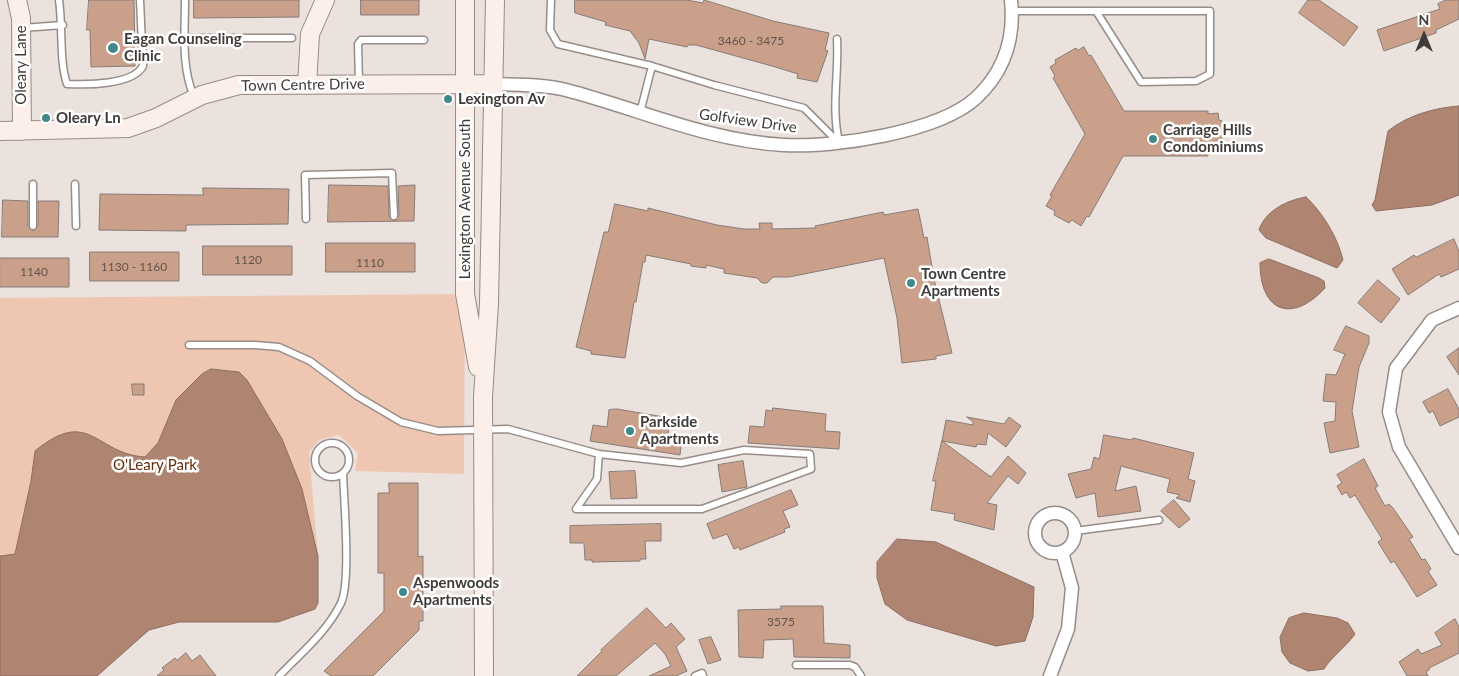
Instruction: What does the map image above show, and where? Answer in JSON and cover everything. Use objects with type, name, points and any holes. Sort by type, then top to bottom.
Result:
[{"type":"street","name":"Oleary Lane","points":[[17,0],[21,28],[22,131]]},
{"type":"street","points":[[307,85],[310,34],[325,0]]},
{"type":"street","name":"Lexington Avenue South","points":[[465,0],[465,294],[483,397]]},
{"type":"street","name":"Lexington Avenue South","points":[[484,676],[483,397],[489,303],[495,0]]},
{"type":"street","name":"Golfview Drive","points":[[494,84],[564,89],[703,133],[784,146],[839,143],[892,134],[948,116],[975,99],[1001,67],[1014,24],[1012,6]]},
{"type":"street","name":"Town Centre Drive","points":[[0,131],[128,128],[156,118],[195,98],[239,85],[494,84]]},
{"type":"street","points":[[1459,308],[1432,320],[1396,368],[1389,412],[1399,447],[1456,534],[1459,548]]},
{"type":"street","points":[[1051,513],[1064,515],[1073,525],[1075,531],[1072,544],[1062,552],[1048,553],[1038,545],[1034,532],[1039,520],[1051,513]]},
{"type":"street","points":[[1050,676],[1068,629],[1072,588],[1062,552]]},
{"type":"lane","points":[[59,0],[63,25],[62,72],[67,84],[82,85],[124,80],[139,73],[143,66],[140,0]]},
{"type":"lane","points":[[185,0],[188,81],[195,98]]},
{"type":"lane","points":[[551,0],[550,30],[558,44],[652,66],[714,85],[804,108],[839,143]]},
{"type":"lane","points":[[1012,6],[1096,11],[1210,11],[1210,74],[1196,81],[1141,82],[1096,11]]},
{"type":"lane","points":[[21,28],[63,25]]},
{"type":"lane","points":[[185,38],[292,38]]},
{"type":"lane","points":[[837,39],[834,124],[839,143]]},
{"type":"lane","points":[[359,84],[358,44],[360,40],[424,40]]},
{"type":"lane","points":[[640,114],[652,66]]},
{"type":"lane","points":[[306,219],[305,175],[392,173],[394,216]]},
{"type":"lane","points":[[33,184],[33,226]]},
{"type":"lane","points":[[75,184],[76,226]]},
{"type":"lane","points":[[189,345],[255,345],[279,348],[310,361],[357,396],[401,422],[438,431],[508,429],[600,454],[680,463],[744,450],[810,454],[811,469],[702,509],[576,509],[597,478],[600,454]]},
{"type":"lane","points":[[279,676],[328,625],[342,601],[346,572],[343,473],[349,464],[345,449],[330,443],[320,448],[315,458],[318,469],[326,476],[332,477],[343,473]]},
{"type":"lane","points":[[1075,531],[1159,520]]},
{"type":"lane","points":[[796,665],[850,665],[855,667],[860,676]]},
{"type":"lane","points":[[695,676],[702,673],[703,676]]},
{"type":"green space","name":"O'Leary Park","points":[[465,294],[464,474],[355,471],[358,453],[339,435],[319,440],[309,452],[318,556],[318,603],[315,609],[278,622],[179,622],[149,630],[97,676],[0,676],[0,298]]},
{"type":"shaded area","points":[[1459,106],[1459,195],[1432,205],[1376,211],[1372,205],[1375,200],[1388,131],[1396,125],[1422,113]]},
{"type":"shaded area","points":[[1306,197],[1324,218],[1338,243],[1343,260],[1337,268],[1266,238],[1259,230],[1271,212],[1291,201]]},
{"type":"shaded area","points":[[1269,259],[1319,278],[1324,281],[1325,288],[1313,299],[1301,306],[1290,309],[1280,307],[1272,302],[1261,280],[1260,263]]},
{"type":"shaded area","points":[[211,369],[239,372],[247,380],[282,439],[302,489],[318,556],[318,603],[315,609],[278,622],[179,622],[149,630],[97,676],[0,676],[0,556],[15,554],[31,481],[35,451],[53,438],[68,433],[81,432],[128,454],[145,457],[158,443],[176,400],[202,374]]},
{"type":"shaded area","points":[[897,539],[936,542],[1034,587],[1033,617],[1025,641],[996,646],[907,620],[885,604],[877,578],[877,562]]},
{"type":"shaded area","points":[[1304,613],[1337,618],[1348,623],[1355,634],[1324,669],[1308,671],[1290,663],[1282,652],[1280,637],[1289,618]]},
{"type":"building","name":"Eagan Counseling Clinic","points":[[89,0],[134,0],[135,66],[91,67],[90,30],[87,30]]},
{"type":"building","points":[[194,0],[299,0],[299,17],[194,18]]},
{"type":"building","points":[[361,0],[419,0],[419,15],[361,15]]},
{"type":"building","points":[[575,0],[687,0],[703,3],[704,0],[773,21],[829,33],[825,50],[828,51],[817,82],[797,78],[798,74],[772,66],[696,45],[688,45],[687,47],[649,39],[645,59],[639,43],[630,31],[605,25],[606,22],[575,13]]},
{"type":"building","points":[[1308,0],[1319,0],[1358,27],[1344,46],[1299,13]]},
{"type":"building","points":[[1446,0],[1459,0],[1459,19],[1436,30],[1436,33],[1384,51],[1377,30],[1440,9],[1438,4]]},
{"type":"building","name":"Carriage Hills Condominiums","points":[[1084,47],[1089,56],[1091,55],[1124,111],[1208,111],[1208,114],[1218,113],[1219,120],[1222,121],[1222,146],[1218,146],[1219,153],[1208,153],[1208,156],[1123,156],[1089,217],[1087,216],[1081,226],[1072,220],[1069,223],[1054,215],[1055,211],[1046,206],[1052,196],[1050,195],[1085,134],[1053,78],[1055,76],[1050,67],[1056,63],[1055,60],[1076,48],[1078,50]]},
{"type":"building","points":[[329,185],[388,186],[389,216],[394,221],[399,216],[398,186],[415,185],[414,221],[328,222]]},
{"type":"building","points":[[203,188],[289,189],[288,224],[186,225],[186,231],[99,230],[100,194],[203,195]]},
{"type":"building","points":[[3,200],[28,201],[28,226],[33,231],[38,226],[38,201],[59,201],[58,237],[2,237]]},
{"type":"building","name":"Town Centre Apartments","points":[[615,204],[648,211],[648,208],[717,225],[744,229],[760,229],[759,223],[772,223],[772,229],[816,228],[815,226],[883,212],[884,215],[918,209],[924,238],[927,237],[934,279],[952,353],[936,356],[936,359],[902,363],[897,318],[884,258],[789,277],[773,277],[767,283],[762,283],[757,278],[724,273],[724,269],[706,265],[706,268],[691,266],[691,264],[646,255],[636,302],[634,302],[625,358],[591,354],[591,351],[576,347],[604,232],[608,232]]},
{"type":"building","points":[[1454,239],[1459,252],[1459,269],[1441,277],[1439,274],[1408,295],[1392,269],[1414,255],[1416,257]]},
{"type":"building","points":[[326,243],[415,243],[415,272],[326,272]]},
{"type":"building","points":[[203,246],[292,246],[292,275],[203,275]]},
{"type":"building","points":[[90,252],[179,252],[179,281],[90,281]]},
{"type":"building","points":[[0,258],[69,258],[69,287],[0,287]]},
{"type":"building","points":[[1378,280],[1400,299],[1381,323],[1358,303]]},
{"type":"building","points":[[1346,326],[1369,336],[1369,343],[1359,367],[1352,411],[1359,447],[1330,453],[1324,423],[1335,421],[1336,402],[1323,401],[1326,374],[1336,375],[1345,354],[1334,350]]},
{"type":"building","points":[[1459,348],[1459,375],[1447,357]]},
{"type":"building","points":[[132,384],[144,384],[144,395],[133,395]]},
{"type":"building","points":[[1448,389],[1459,409],[1459,417],[1440,426],[1433,411],[1429,413],[1423,402]]},
{"type":"building","name":"Parkside Apartments","points":[[773,408],[826,414],[825,431],[840,432],[839,449],[748,443],[750,426],[764,427],[766,410],[772,411]]},
{"type":"building","name":"Parkside Apartments","points":[[617,409],[670,418],[668,435],[682,438],[680,455],[590,441],[593,425],[607,427],[609,410]]},
{"type":"building","points":[[967,417],[1004,424],[1009,417],[1021,426],[1006,447],[988,433],[986,445],[977,444],[976,447],[942,441],[946,420],[973,425],[973,422]]},
{"type":"building","points":[[1104,435],[1132,440],[1133,438],[1194,453],[1188,479],[1195,481],[1190,502],[1176,498],[1180,495],[1167,492],[1170,479],[1121,466],[1115,491],[1136,486],[1141,511],[1098,517],[1095,493],[1076,498],[1068,474],[1091,469],[1094,457],[1099,459]]},
{"type":"building","points":[[942,441],[991,477],[1008,456],[1026,473],[1018,484],[1008,476],[987,503],[997,505],[994,530],[954,520],[955,514],[931,510],[936,481],[933,481]]},
{"type":"building","points":[[1364,459],[1378,486],[1375,488],[1385,506],[1389,504],[1393,508],[1413,537],[1409,539],[1422,560],[1425,559],[1431,569],[1428,571],[1437,585],[1417,597],[1394,561],[1391,563],[1378,542],[1382,539],[1355,495],[1350,498],[1346,492],[1342,495],[1337,486],[1342,483],[1337,475]]},
{"type":"building","points":[[743,461],[747,487],[722,492],[718,465]]},
{"type":"building","points":[[635,471],[637,498],[611,499],[609,472]]},
{"type":"building","name":"Aspenwoods Apartments","points":[[389,483],[418,483],[418,557],[423,556],[423,621],[419,621],[419,630],[373,676],[331,676],[324,671],[384,611],[384,573],[378,573],[378,493],[389,493]]},
{"type":"building","points":[[791,490],[798,505],[783,511],[790,527],[784,529],[785,532],[740,550],[739,547],[734,549],[727,534],[713,539],[707,524]]},
{"type":"building","points":[[1174,500],[1190,519],[1179,528],[1161,511]]},
{"type":"building","points":[[661,524],[661,541],[645,541],[646,559],[640,559],[640,561],[592,562],[592,560],[585,560],[584,543],[570,543],[570,526]]},
{"type":"building","points":[[781,606],[823,606],[824,643],[850,645],[850,658],[794,657],[793,639],[764,640],[763,658],[739,657],[738,610],[781,609]]},
{"type":"building","points":[[647,608],[666,628],[671,623],[685,639],[676,647],[687,671],[676,676],[649,676],[671,666],[665,654],[655,643],[616,676],[577,676],[601,650]]},
{"type":"building","points":[[1455,619],[1459,627],[1459,653],[1429,668],[1426,672],[1428,676],[1407,676],[1399,662],[1418,649],[1421,654],[1442,645],[1435,633]]},
{"type":"building","points":[[711,637],[721,660],[708,664],[699,640]]},
{"type":"building","points":[[186,653],[192,661],[200,655],[216,676],[157,676],[164,670],[162,668],[175,658],[177,660]]},
{"type":"place","name":"Eagan Counseling Clinic","points":[[113,48]]},
{"type":"place","name":"Lexington Av","points":[[448,99]]},
{"type":"place","name":"Oleary Ln","points":[[46,118]]},
{"type":"place","name":"Carriage Hills Condominiums","points":[[1153,139]]},
{"type":"place","name":"Town Centre Apartments","points":[[911,283]]},
{"type":"place","name":"Parkside Apartments","points":[[630,431]]},
{"type":"place","name":"Aspenwoods Apartments","points":[[403,592]]}]
